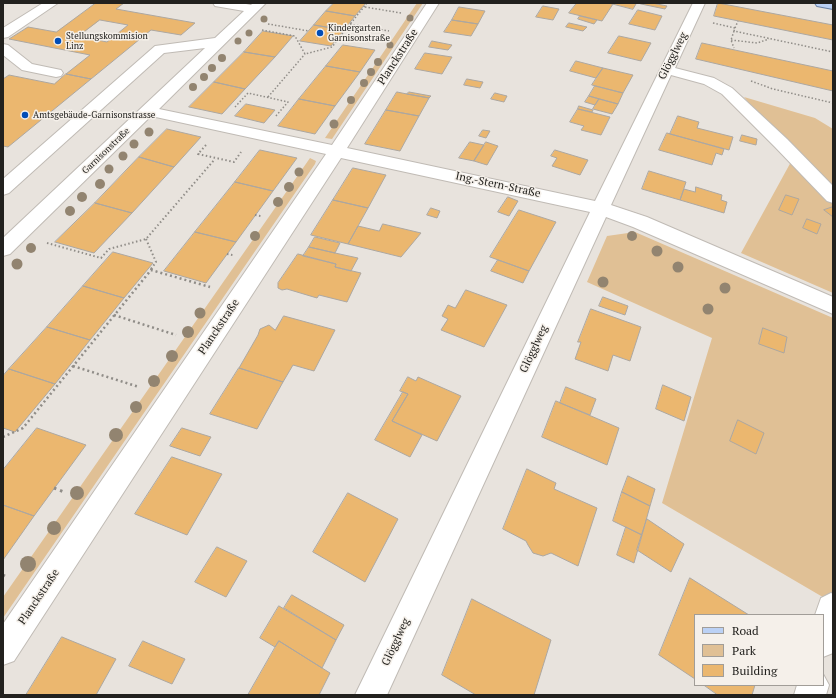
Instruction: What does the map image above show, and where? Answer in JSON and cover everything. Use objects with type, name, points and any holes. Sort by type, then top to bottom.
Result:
[{"type":"main road","points":[[820,3],[833,5]]},
{"type":"street","points":[[3,34],[52,3]]},
{"type":"street","points":[[219,3],[257,6]]},
{"type":"street","name":"Planckstraße","points":[[3,650],[336,152],[433,3]]},
{"type":"street","name":"Glögglweg","points":[[371,695],[661,80],[699,3]]},
{"type":"street","name":"Garnisonstraße","points":[[3,249],[257,6]]},
{"type":"street","points":[[3,190],[160,49],[219,42]]},
{"type":"street","points":[[3,48],[27,67],[56,73]]},
{"type":"street","points":[[667,70],[709,81],[736,98],[782,143],[833,198]]},
{"type":"street","name":"Ing.-Stern-Straße","points":[[147,111],[601,208],[640,222],[833,306]]},
{"type":"street","points":[[824,638],[831,608]]},
{"type":"path","points":[[268,97],[305,54],[332,47],[367,3]]},
{"type":"path","points":[[364,7],[404,13]]},
{"type":"path","points":[[734,48],[731,40],[738,21]]},
{"type":"path","points":[[711,23],[735,28]]},
{"type":"path","points":[[266,24],[309,31]]},
{"type":"path","points":[[350,24],[392,31]]},
{"type":"path","points":[[260,30],[295,36],[305,54]]},
{"type":"path","points":[[734,31],[833,52]]},
{"type":"path","points":[[731,40],[757,43],[770,39]]},
{"type":"path","points":[[750,80],[773,89],[833,103]]},
{"type":"path","points":[[232,110],[248,93],[288,102],[274,119]]},
{"type":"path","points":[[208,143],[198,154],[234,162],[243,151]]},
{"type":"path","points":[[47,243],[101,258],[108,249],[146,239],[215,159]]},
{"type":"path","points":[[255,215],[261,216]]},
{"type":"path","points":[[3,437],[23,428],[42,402],[111,319],[138,283],[151,270],[156,262],[146,239]]},
{"type":"path","points":[[227,254],[233,255]]},
{"type":"path","points":[[151,270],[210,287]]},
{"type":"path","points":[[114,315],[176,335]]},
{"type":"path","points":[[73,366],[139,387]]},
{"type":"path","points":[[54,488],[64,492]]},
{"type":"green space","points":[[417,3],[423,3],[332,139],[325,138]]},
{"type":"green space","points":[[744,97],[815,118],[833,129],[833,190],[757,113]]},
{"type":"green space","points":[[310,158],[316,161],[315,164],[3,618],[3,597]]},
{"type":"green space","points":[[792,160],[833,204],[833,293],[741,253]]},
{"type":"green space","points":[[635,232],[833,318],[833,603],[662,503],[712,338],[587,282],[607,236]]},
{"type":"building","name":"Stellungskommision Linz","points":[[96,3],[124,3],[116,9],[195,23],[181,35],[151,30],[91,79],[66,74],[90,55],[9,39],[28,27],[56,32]],"holes":[[[100,20],[128,25],[107,42],[79,36]]]},
{"type":"building","points":[[334,3],[366,3],[355,16],[326,11]]},
{"type":"building","points":[[577,3],[613,4],[602,21],[569,13]]},
{"type":"building","points":[[609,3],[632,3],[636,4],[633,9]]},
{"type":"building","points":[[718,3],[833,25],[833,40],[714,16]]},
{"type":"building","points":[[641,4],[667,6],[665,9]]},
{"type":"building","points":[[543,6],[559,9],[553,20],[536,17]]},
{"type":"building","points":[[459,7],[485,11],[478,24],[452,20]]},
{"type":"building","points":[[638,10],[662,16],[655,30],[629,24]]},
{"type":"building","points":[[326,11],[355,16],[344,30],[314,25]]},
{"type":"building","points":[[580,16],[597,20],[594,24],[578,19]]},
{"type":"building","points":[[452,20],[478,24],[471,36],[444,32]]},
{"type":"building","points":[[569,23],[587,27],[583,31],[566,27]]},
{"type":"building","points":[[314,25],[344,30],[331,46],[300,41]]},
{"type":"building","points":[[263,31],[293,36],[275,57],[244,52]]},
{"type":"building","points":[[619,36],[651,43],[641,61],[608,53]]},
{"type":"building","points":[[432,41],[452,45],[448,50],[429,47]]},
{"type":"building","points":[[702,43],[833,71],[833,91],[696,59]]},
{"type":"building","points":[[343,45],[375,50],[360,72],[326,66]]},
{"type":"building","points":[[244,52],[275,57],[245,89],[214,82]]},
{"type":"building","points":[[425,53],[452,57],[442,74],[415,69]]},
{"type":"building","points":[[576,61],[603,68],[596,78],[570,71]]},
{"type":"building","points":[[326,66],[360,72],[335,106],[299,99]]},
{"type":"building","points":[[603,68],[633,75],[623,93],[592,85]]},
{"type":"building","name":"Amtsgebäude-Garnisonstrasse","points":[[66,74],[91,79],[8,147],[3,146],[3,79],[9,75],[54,84]]},
{"type":"building","points":[[467,79],[483,82],[480,88],[464,85]]},
{"type":"building","points":[[214,82],[245,89],[222,114],[189,107]]},
{"type":"building","points":[[595,86],[623,93],[618,104],[589,96]]},
{"type":"building","points":[[397,92],[429,98],[419,116],[386,110]]},
{"type":"building","points":[[409,92],[431,96],[429,98],[407,94]]},
{"type":"building","points":[[495,93],[507,96],[504,102],[491,99]]},
{"type":"building","points":[[589,96],[599,99],[595,105],[585,102]]},
{"type":"building","points":[[299,99],[335,106],[315,134],[278,126]]},
{"type":"building","points":[[599,99],[618,104],[612,114],[593,109]]},
{"type":"building","points":[[246,104],[275,110],[264,123],[235,116]]},
{"type":"building","points":[[579,106],[593,110],[592,112],[578,109]]},
{"type":"building","points":[[578,109],[610,117],[601,135],[581,130],[584,126],[570,122]]},
{"type":"building","points":[[386,110],[419,116],[400,151],[365,144]]},
{"type":"building","points":[[678,116],[699,122],[697,128],[733,137],[729,150],[670,134]]},
{"type":"building","points":[[167,129],[201,137],[174,167],[139,157]]},
{"type":"building","points":[[483,130],[490,131],[486,138],[479,136]]},
{"type":"building","points":[[667,133],[724,149],[722,155],[716,153],[712,165],[659,150]]},
{"type":"building","points":[[742,135],[757,139],[756,145],[740,141]]},
{"type":"building","points":[[470,142],[484,145],[474,161],[459,158]]},
{"type":"building","points":[[486,142],[498,146],[487,165],[474,161]]},
{"type":"building","points":[[260,150],[297,158],[273,191],[235,182]]},
{"type":"building","points":[[555,150],[588,160],[580,175],[552,166],[557,158],[551,156]]},
{"type":"building","points":[[139,157],[174,167],[132,213],[95,203]]},
{"type":"building","points":[[353,168],[386,175],[368,208],[333,200]]},
{"type":"building","points":[[649,171],[686,182],[680,200],[642,189]]},
{"type":"building","points":[[235,182],[273,191],[236,242],[195,232]]},
{"type":"building","points":[[696,187],[722,195],[721,200],[727,202],[724,213],[680,200],[684,189],[695,192]]},
{"type":"building","points":[[786,195],[799,199],[792,215],[779,210]]},
{"type":"building","points":[[508,197],[518,201],[509,216],[498,212]]},
{"type":"building","points":[[333,200],[368,208],[348,244],[311,235]]},
{"type":"building","points":[[95,203],[132,213],[94,253],[55,242]]},
{"type":"building","points":[[833,207],[833,217],[824,210]]},
{"type":"building","points":[[431,208],[440,211],[437,218],[427,215]]},
{"type":"building","points":[[519,210],[556,222],[529,271],[490,257]]},
{"type":"building","points":[[807,219],[821,224],[817,234],[803,228]]},
{"type":"building","points":[[383,224],[421,233],[401,257],[348,244],[358,226],[379,231]]},
{"type":"building","points":[[195,232],[236,242],[206,283],[164,271]]},
{"type":"building","points":[[315,237],[340,243],[335,253],[309,247]]},
{"type":"building","points":[[309,247],[358,258],[351,271],[335,267],[336,264],[303,256]]},
{"type":"building","points":[[113,252],[153,263],[124,298],[83,286]]},
{"type":"building","points":[[298,254],[336,264],[335,267],[361,273],[347,302],[319,295],[317,298],[287,289],[282,290],[278,288],[278,283]]},
{"type":"building","points":[[498,260],[529,271],[523,283],[491,271]]},
{"type":"building","points":[[83,286],[124,298],[90,340],[47,327]]},
{"type":"building","points":[[466,290],[507,305],[484,347],[441,330],[448,319],[442,316],[448,305],[455,308]]},
{"type":"building","points":[[603,297],[628,306],[625,315],[599,306]]},
{"type":"building","points":[[591,309],[641,327],[630,361],[613,355],[608,371],[575,359],[581,342],[578,342]]},
{"type":"building","points":[[284,316],[335,330],[314,371],[293,365],[283,382],[239,368],[260,329],[269,325],[275,330]]},
{"type":"building","points":[[47,327],[90,340],[55,384],[9,369]]},
{"type":"building","points":[[763,328],[787,337],[784,353],[759,344]]},
{"type":"building","points":[[239,368],[283,382],[257,429],[210,414]]},
{"type":"building","points":[[9,369],[55,384],[15,432],[3,428],[3,376]]},
{"type":"building","points":[[408,377],[416,381],[418,377],[461,396],[437,441],[392,421],[408,394],[400,391]]},
{"type":"building","points":[[663,385],[691,397],[684,421],[656,409]]},
{"type":"building","points":[[566,387],[596,399],[590,415],[560,403]]},
{"type":"building","points":[[403,392],[408,394],[392,421],[422,435],[410,457],[375,440]]},
{"type":"building","points":[[556,401],[619,428],[607,465],[542,437]]},
{"type":"building","points":[[738,420],[764,433],[756,454],[730,441]]},
{"type":"building","points":[[37,428],[86,445],[34,516],[3,505],[3,470]]},
{"type":"building","points":[[182,428],[211,437],[200,456],[170,446]]},
{"type":"building","points":[[172,457],[222,474],[187,535],[135,514]]},
{"type":"building","points":[[527,469],[556,483],[554,489],[597,508],[578,566],[551,553],[543,556],[533,553],[526,541],[503,529]]},
{"type":"building","points":[[628,476],[655,489],[650,506],[622,492]]},
{"type":"building","points":[[622,492],[650,506],[642,535],[613,521]]},
{"type":"building","points":[[348,493],[398,519],[365,582],[313,552]]},
{"type":"building","points":[[3,505],[34,516],[3,560]]},
{"type":"building","points":[[647,519],[684,544],[671,572],[637,550]]},
{"type":"building","points":[[626,527],[642,535],[634,563],[617,555]]},
{"type":"building","points":[[217,547],[247,561],[226,597],[195,582]]},
{"type":"building","points":[[690,578],[747,614],[694,614],[694,678],[659,655]]},
{"type":"building","points":[[292,595],[344,625],[336,640],[284,608]]},
{"type":"building","points":[[472,599],[551,640],[534,695],[476,695],[442,675]]},
{"type":"building","points":[[279,606],[336,640],[322,668],[279,641],[275,647],[260,638]]},
{"type":"building","points":[[62,637],[116,659],[96,695],[26,695]]},
{"type":"building","points":[[143,641],[185,659],[172,684],[129,666]]},
{"type":"building","points":[[279,641],[330,673],[319,695],[248,695]]},
{"type":"building","points":[[705,686],[755,686],[752,695],[718,695]]},
{"type":"place","name":"Kindergarten Garnisonstraße","points":[[320,33]]},
{"type":"place","name":"Stellungskommision Linz","points":[[58,41]]},
{"type":"place","name":"Amtsgebäude-Garnisonstrasse","points":[[25,115]]}]
